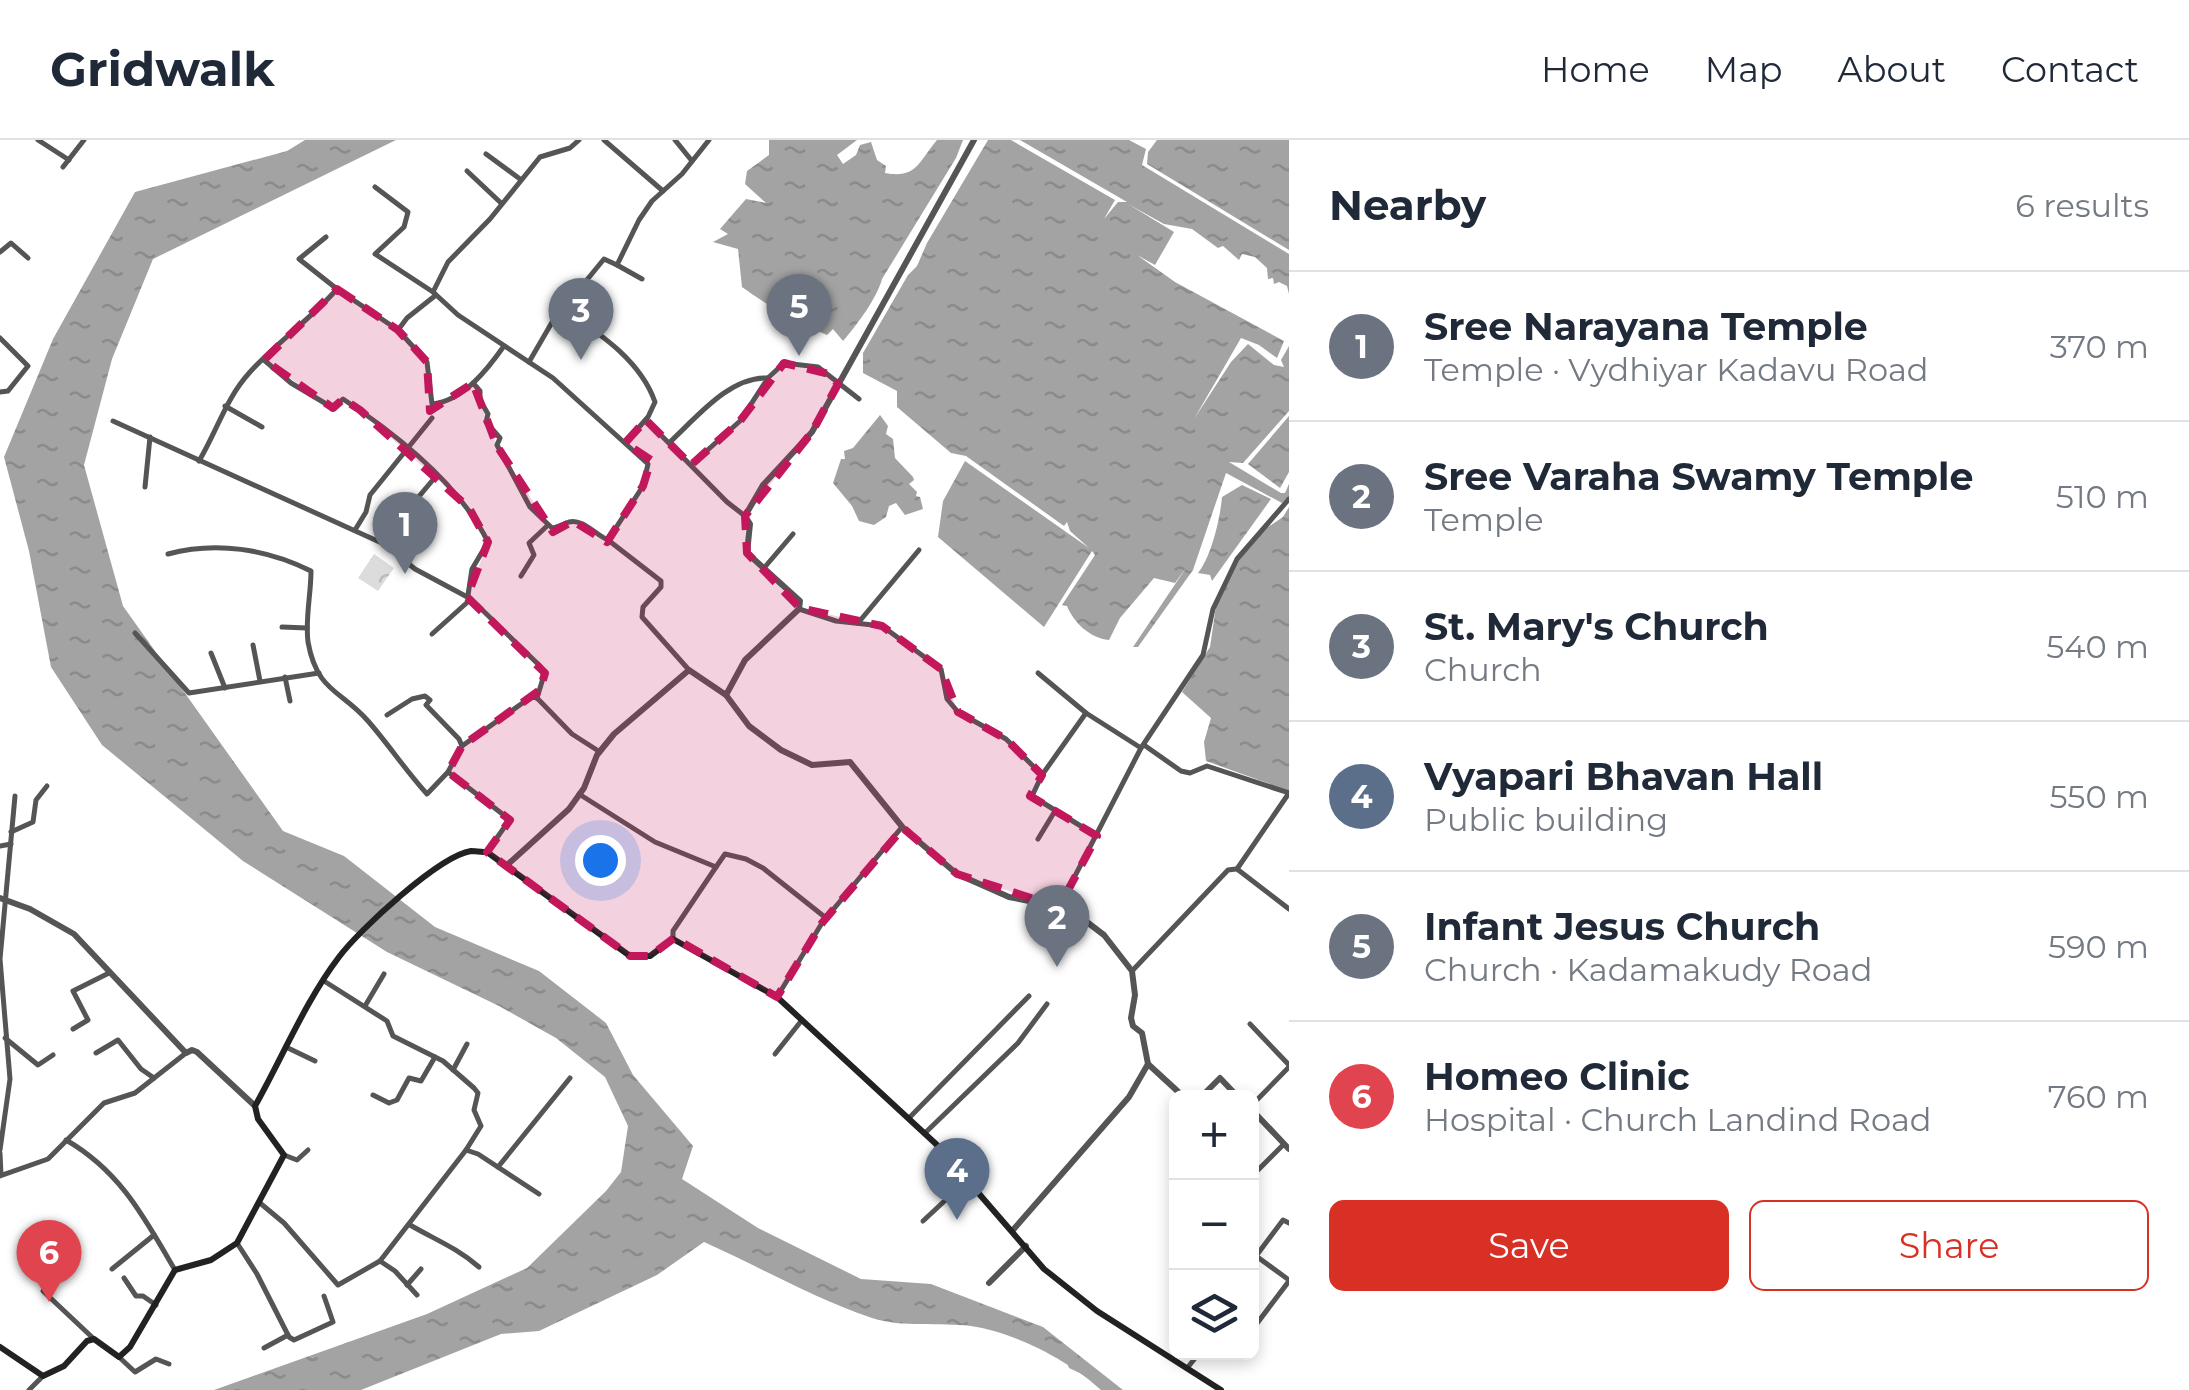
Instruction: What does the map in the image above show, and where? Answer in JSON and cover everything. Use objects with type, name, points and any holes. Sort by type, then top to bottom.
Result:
[{"type":"main road","points":[[0,1347],[42,1376],[64,1366],[87,1341],[94,1339],[119,1357],[130,1348],[175,1270],[211,1260],[236,1243],[284,1155],[258,1119],[255,1106],[324,981],[340,955],[413,885],[472,851],[487,852],[630,956],[650,956],[673,939],[776,998],[925,1133],[1044,1269],[1097,1311],[1221,1390]]},
{"type":"street","points":[[38,140],[69,160]]},
{"type":"street","points":[[64,167],[84,140]]},
{"type":"street","points":[[398,330],[434,294],[448,262],[540,157],[570,148],[579,140]]},
{"type":"street","points":[[604,140],[663,191]]},
{"type":"street","points":[[675,140],[692,160]]},
{"type":"street","points":[[617,265],[639,220],[709,140]]},
{"type":"street","points":[[745,516],[762,485],[812,432],[974,140]]},
{"type":"street","points":[[486,154],[520,179]]},
{"type":"street","points":[[467,171],[501,204]]},
{"type":"street","points":[[375,187],[408,212],[404,227],[374,254],[434,294],[458,316],[553,378],[644,456],[648,464],[643,486],[608,540]]},
{"type":"street","points":[[326,237],[300,259],[398,330],[427,362],[432,404],[443,403],[472,383],[504,346]]},
{"type":"street","points":[[0,252],[11,243],[28,258]]},
{"type":"street","points":[[529,362],[569,293],[586,281],[604,259],[642,279]]},
{"type":"street","points":[[199,461],[217,432],[226,406],[251,370],[337,289]]},
{"type":"street","points":[[562,308],[614,345],[650,388],[655,402],[646,420],[625,443]]},
{"type":"street","points":[[0,338],[28,366],[8,391],[0,392]]},
{"type":"street","points":[[264,360],[333,408],[343,399],[437,475],[468,508],[488,542],[472,570],[469,598],[432,634]]},
{"type":"street","points":[[692,464],[740,421],[768,378],[784,363],[818,367],[859,399]]},
{"type":"street","points":[[670,442],[712,402],[751,377],[768,378]]},
{"type":"street","points":[[472,383],[480,391],[488,414],[486,422],[500,438],[497,445],[530,507],[547,526],[581,522],[594,536],[608,540],[661,580],[661,587],[643,608],[642,617],[690,670],[726,695],[748,726],[794,758],[812,764],[850,762],[903,826],[957,874],[1009,897],[1059,907],[1079,916],[1104,936],[1132,970],[1135,995],[1131,1018],[1142,1033],[1148,1064],[1176,1090]]},
{"type":"street","points":[[226,406],[262,428]]},
{"type":"street","points":[[355,530],[366,512],[370,495],[432,418]]},
{"type":"street","points":[[646,420],[745,516],[750,524],[746,553],[800,601],[799,610],[746,660],[726,695]]},
{"type":"street","points":[[113,421],[355,530],[469,598],[540,666],[544,675],[537,698]]},
{"type":"street","points":[[145,487],[150,437]]},
{"type":"street","points":[[389,547],[406,513],[437,475]]},
{"type":"street","points":[[1059,907],[1142,746],[1203,654],[1213,609],[1237,559],[1289,499]]},
{"type":"street","points":[[521,576],[534,555],[529,542],[547,526]]},
{"type":"street","points":[[764,568],[793,534]]},
{"type":"street","points":[[168,554],[206,547],[241,548],[311,572],[307,628],[319,673],[333,694],[363,716],[427,794],[448,772],[462,746],[531,696],[572,734],[600,752]]},
{"type":"street","points":[[858,623],[919,550]]},
{"type":"street","points":[[799,610],[836,621],[882,626],[940,669],[947,700],[958,712],[1006,740],[1042,774]]},
{"type":"street","points":[[282,627],[307,628]]},
{"type":"street","points":[[135,633],[189,693],[319,673]]},
{"type":"street","points":[[253,645],[260,681]]},
{"type":"street","points":[[211,653],[226,688]]},
{"type":"street","points":[[506,866],[569,809],[600,752],[627,722],[690,670]]},
{"type":"street","points":[[1038,674],[1086,713],[1181,770],[1190,773],[1206,766],[1289,793],[1237,868],[1228,870],[1132,970]]},
{"type":"street","points":[[285,677],[290,701]]},
{"type":"street","points":[[387,715],[412,699],[425,696],[430,700],[426,705],[459,738],[462,746]]},
{"type":"street","points":[[1086,713],[1042,774],[1032,796],[1097,836]]},
{"type":"street","points":[[448,772],[508,822],[487,852]]},
{"type":"street","points":[[11,832],[33,822],[36,800],[47,786]]},
{"type":"street","points":[[579,794],[655,842],[716,867]]},
{"type":"street","points":[[15,796],[0,959],[10,1080],[0,1152],[1,1176],[48,1159],[104,1104],[135,1093],[192,1050],[255,1106]]},
{"type":"street","points":[[1038,839],[1054,811]]},
{"type":"street","points":[[776,998],[826,918],[903,826]]},
{"type":"street","points":[[0,846],[10,844]]},
{"type":"street","points":[[673,939],[673,931],[725,854],[763,868],[826,918]]},
{"type":"street","points":[[1237,868],[1289,909]]},
{"type":"street","points":[[3,899],[74,934],[186,1052]]},
{"type":"street","points":[[73,1029],[88,1020],[73,991],[109,973]]},
{"type":"street","points":[[365,1006],[384,974]]},
{"type":"street","points":[[260,1202],[284,1223],[300,1246],[338,1285],[380,1261],[482,1126],[474,1110],[478,1093],[454,1070],[393,1036],[390,1024],[324,981]]},
{"type":"street","points":[[909,1118],[1029,996]]},
{"type":"street","points":[[925,1133],[1018,1043],[1047,1004]]},
{"type":"street","points":[[775,1054],[802,1020]]},
{"type":"street","points":[[1250,1024],[1289,1066],[1259,1100]]},
{"type":"street","points":[[5,1038],[38,1065],[52,1055]]},
{"type":"street","points":[[96,1053],[118,1040],[141,1070],[154,1078]]},
{"type":"street","points":[[454,1070],[467,1044]]},
{"type":"street","points":[[288,1048],[315,1062]]},
{"type":"street","points":[[374,1095],[389,1104],[398,1100],[408,1078],[421,1081],[435,1058]]},
{"type":"street","points":[[1013,1230],[1129,1098],[1148,1064]]},
{"type":"street","points":[[498,1167],[570,1078]]},
{"type":"street","points":[[1208,1090],[1220,1078],[1232,1090]]},
{"type":"street","points":[[1259,1116],[1286,1146],[1259,1169]]},
{"type":"street","points":[[66,1140],[96,1158],[144,1214],[175,1270]]},
{"type":"street","points":[[284,1155],[297,1160],[308,1150]]},
{"type":"street","points":[[466,1150],[539,1194]]},
{"type":"street","points":[[923,1221],[966,1181]]},
{"type":"street","points":[[1259,1321],[1289,1281],[1256,1256],[1283,1220],[1289,1222]]},
{"type":"street","points":[[410,1224],[445,1245],[457,1247],[478,1267]]},
{"type":"street","points":[[112,1269],[154,1234]]},
{"type":"street","points":[[236,1243],[262,1283],[288,1336],[294,1340],[333,1322],[324,1296]]},
{"type":"street","points":[[989,1284],[1026,1246]]},
{"type":"street","points":[[380,1261],[417,1295]]},
{"type":"street","points":[[407,1284],[421,1269]]},
{"type":"street","points":[[124,1278],[136,1296],[156,1305]]},
{"type":"street","points":[[44,1291],[94,1339]]},
{"type":"street","points":[[264,1348],[288,1336]]},
{"type":"street","points":[[119,1357],[135,1372],[156,1359],[169,1364]]},
{"type":"street","points":[[1188,1367],[1194,1360]]},
{"type":"street","points":[[30,1390],[42,1376]]},
{"type":"highlighted area","points":[[337,289],[398,330],[427,362],[430,411],[473,383],[497,446],[553,532],[573,521],[607,542],[643,486],[651,460],[625,443],[646,420],[691,465],[740,421],[784,363],[829,374],[838,384],[812,432],[745,516],[747,553],[800,608],[882,626],[941,669],[958,712],[1006,739],[1042,775],[1030,796],[1097,836],[1059,907],[957,874],[903,828],[822,923],[777,997],[674,938],[650,956],[630,956],[487,852],[510,820],[448,772],[462,746],[540,690],[545,673],[467,597],[488,542],[469,508],[360,410],[343,399],[333,408],[264,360]]},
{"type":"green space","points":[[374,554],[394,568],[378,591],[358,578]]},
{"type":"water","points":[[305,140],[396,140],[153,259],[112,359],[84,465],[123,606],[283,831],[344,856],[435,927],[539,971],[606,1023],[633,1075],[693,1146],[682,1179],[758,1228],[861,1279],[931,1284],[1043,1327],[1123,1390],[1101,1390],[1040,1349],[988,1329],[872,1318],[704,1242],[657,1275],[539,1331],[501,1334],[361,1390],[214,1390],[427,1314],[527,1268],[621,1172],[628,1126],[605,1077],[556,1038],[387,952],[243,861],[102,745],[51,667],[29,551],[4,457],[53,339],[135,192],[287,151]]},
{"type":"water","points":[[769,140],[857,140],[837,155],[843,164],[856,155],[860,145],[871,142],[877,160],[886,166],[885,173],[896,174],[916,167],[937,140],[963,140],[871,303],[843,341],[833,329],[827,335],[804,335],[742,287],[738,249],[713,242],[728,234],[720,229],[746,199],[766,203],[745,184],[747,171],[769,155]]},
{"type":"water","points":[[988,140],[1011,140],[1115,200],[1104,219],[1118,202],[1127,202],[1020,140],[1129,140],[1146,149],[1142,165],[1289,254],[1289,294],[1287,286],[1268,279],[1267,268],[1255,257],[1242,254],[1239,260],[1192,229],[1164,224],[1128,204],[1174,232],[1155,265],[1137,255],[1175,282],[1284,341],[1277,358],[1241,338],[1194,419],[1231,362],[1248,344],[1274,365],[1284,367],[1281,360],[1289,346],[1289,411],[1243,463],[1229,462],[1281,493],[1289,484],[1289,496],[1282,503],[1226,473],[1193,570],[1138,647],[1133,647],[1188,565],[1175,583],[1154,578],[1120,618],[1109,640],[1084,629],[1067,606],[1062,605],[1095,555],[1092,551],[1044,627],[938,537],[943,501],[965,461],[1089,548],[1070,531],[1067,522],[1064,526],[966,456],[951,453],[897,407],[897,391],[863,373],[863,353]]},
{"type":"water","points":[[1157,140],[1289,140],[1289,250],[1147,164],[1148,152]]},
{"type":"water","points":[[880,415],[888,426],[886,434],[893,439],[895,458],[913,477],[909,484],[920,497],[923,509],[905,515],[896,503],[874,525],[859,521],[833,483],[841,459],[845,459],[844,451],[853,448]]},
{"type":"water","points":[[1289,416],[1289,472],[1280,488],[1248,464]]},
{"type":"water","points":[[1242,485],[1271,499],[1212,581],[1210,575],[1198,573],[1214,538],[1222,497]]},
{"type":"water","points":[[1289,507],[1289,791],[1206,761],[1204,742],[1211,718],[1182,692],[1210,647],[1216,606],[1239,557]]},
{"type":"waterway","points":[[1068,1362],[1085,1374]]},
{"type":"place","name":"Infant Jesus Church","points":[[799,356]]},
{"type":"place","name":"St. Mary's Church","points":[[581,360]]},
{"type":"place","name":"Sree Narayana Temple","points":[[405,574]]},
{"type":"place","name":"Sree Varaha Swamy Temple","points":[[1057,967]]},
{"type":"place","name":"Vyapari Bhavan Hall","points":[[957,1220]]},
{"type":"place","name":"Homeo Clinic","points":[[49,1302]]}]
